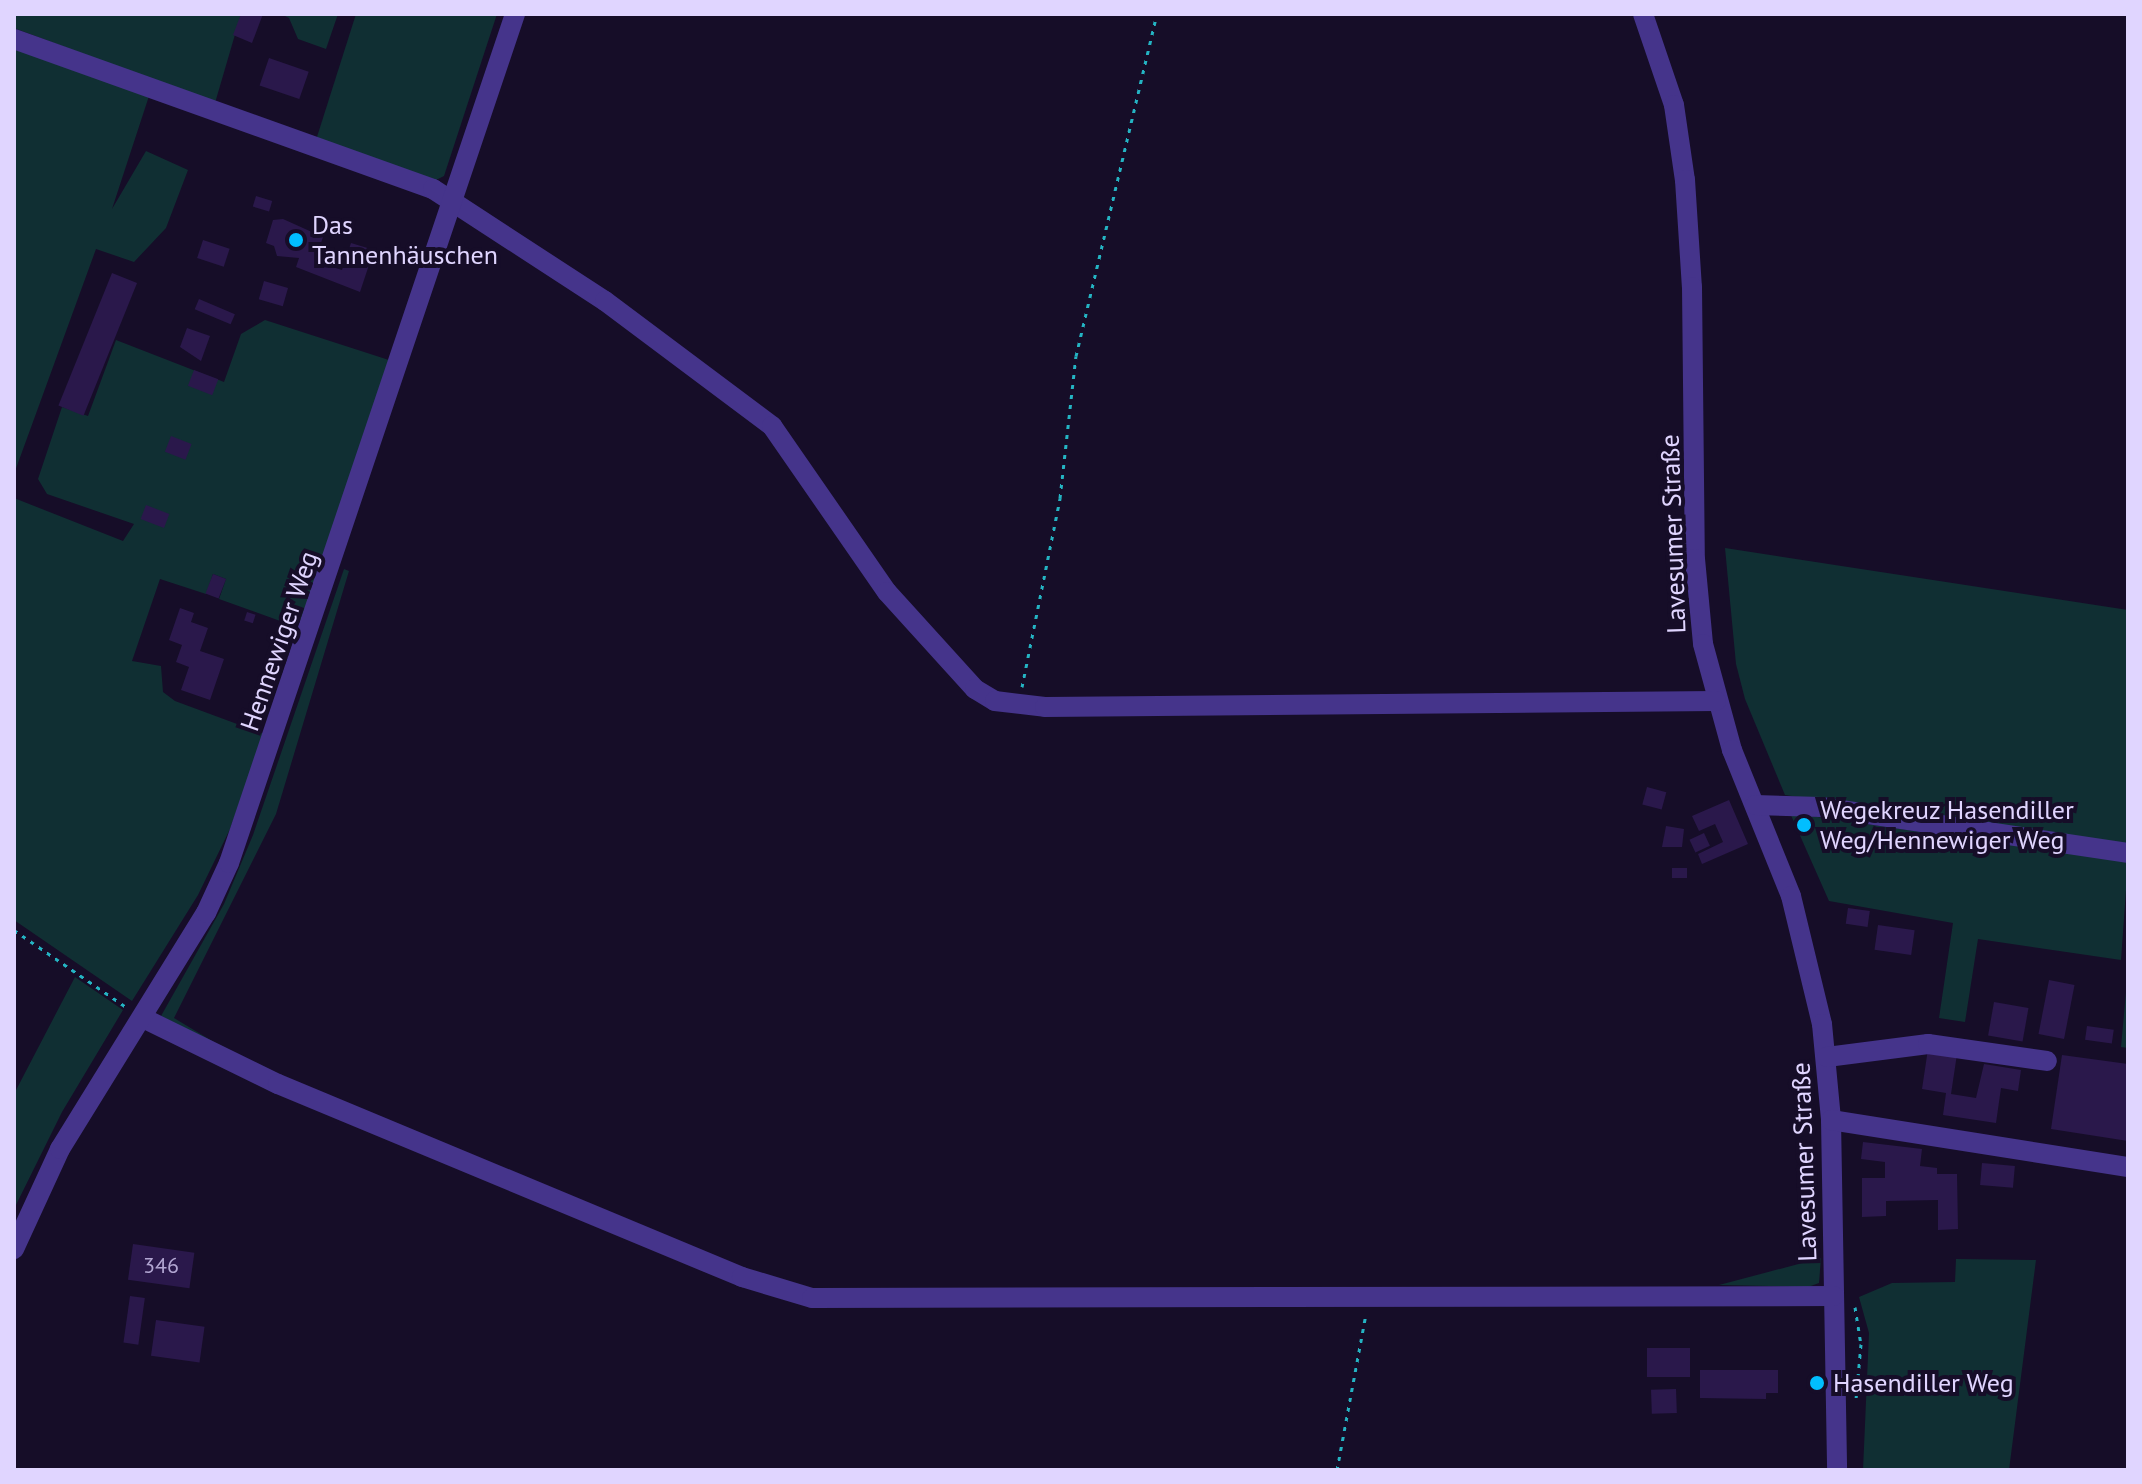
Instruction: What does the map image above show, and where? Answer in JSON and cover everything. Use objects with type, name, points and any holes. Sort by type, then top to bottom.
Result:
[{"type":"street","name":"Hennewiger Weg","points":[[14,1249],[60,1149],[206,913],[249,814],[515,14]]},
{"type":"street","name":"Lavesumer Straße","points":[[1643,14],[1663,64],[1683,157],[1692,287],[1696,574],[1716,701],[1805,943],[1827,1057],[1831,1120],[1837,1470]]},
{"type":"street","points":[[14,39],[453,200],[605,301],[772,426],[865,565],[909,618],[975,689],[1017,706],[1716,701]]},
{"type":"street","points":[[1755,805],[1821,807],[2128,853]]},
{"type":"street","points":[[143,1018],[376,1125],[728,1271],[812,1298],[1834,1296]]},
{"type":"street","points":[[1827,1057],[1928,1044],[2047,1061]]},
{"type":"street","points":[[1831,1120],[2128,1167]]},
{"type":"path","points":[[1017,706],[1060,498],[1076,356],[1157,14]]},
{"type":"path","points":[[14,930],[143,1018]]},
{"type":"path","points":[[1337,1470],[1360,1326],[1377,1298]]},
{"type":"green space","points":[[14,14],[241,14],[215,103],[14,28]]},
{"type":"green space","points":[[281,14],[338,14],[326,49],[298,39],[289,18]]},
{"type":"green space","points":[[356,14],[497,14],[444,176],[434,181],[316,140]]},
{"type":"green space","points":[[14,44],[150,93],[112,209],[146,151],[188,170],[166,228],[134,262],[96,249],[14,474]]},
{"type":"green space","points":[[265,320],[392,361],[302,619],[294,626],[219,599],[226,579],[213,574],[206,594],[160,579],[132,661],[161,666],[163,692],[175,701],[264,734],[230,829],[198,895],[132,1001],[14,920],[14,498],[123,541],[134,524],[47,494],[38,479],[62,407],[88,416],[116,340],[224,382],[241,334]]},
{"type":"green space","points":[[1725,548],[2128,610],[2128,846],[1785,795],[1745,699],[1736,664]]},
{"type":"green space","points":[[344,569],[349,571],[276,814],[174,1018],[232,1053],[161,1016],[224,904],[253,835]]},
{"type":"green space","points":[[1790,813],[2128,862],[2121,960],[1978,939],[1965,1022],[1939,1018],[1953,923],[1829,901]]},
{"type":"green space","points":[[75,977],[123,1010],[62,1112],[14,1209],[14,1094]]},
{"type":"green space","points":[[2128,981],[2128,1048],[2121,1047]]},
{"type":"green space","points":[[1821,1258],[1819,1283],[1808,1287],[1719,1285]]},
{"type":"green space","points":[[1956,1259],[2036,1260],[2009,1470],[1863,1470],[1869,1333],[1859,1297],[1892,1283],[1955,1282]]},
{"type":"building","points":[[241,14],[263,14],[252,43],[233,35]]},
{"type":"building","points":[[269,58],[309,72],[299,99],[260,85]]},
{"type":"building","points":[[256,196],[272,201],[269,211],[253,207]]},
{"type":"building","points":[[283,219],[323,237],[315,261],[326,265],[342,270],[351,243],[374,250],[360,292],[296,267],[299,258],[277,256],[274,246],[266,243],[273,220]]},
{"type":"building","points":[[203,240],[230,249],[224,267],[197,258]]},
{"type":"building","points":[[112,273],[137,283],[83,416],[58,406]]},
{"type":"building","points":[[264,281],[288,288],[283,306],[259,299]]},
{"type":"building","points":[[199,299],[235,314],[231,324],[195,309]]},
{"type":"building","points":[[187,328],[210,336],[201,361],[180,347]]},
{"type":"building","points":[[194,370],[218,379],[212,395],[188,386]]},
{"type":"building","points":[[171,436],[192,444],[185,460],[165,452]]},
{"type":"building","points":[[146,505],[169,514],[164,528],[141,519]]},
{"type":"building","points":[[213,574],[226,579],[219,599],[205,594]]},
{"type":"building","points":[[180,608],[194,613],[191,622],[208,628],[200,651],[224,659],[210,700],[181,690],[189,667],[176,662],[182,645],[169,640]]},
{"type":"building","points":[[247,612],[256,615],[253,623],[244,621]]},
{"type":"building","points":[[1647,787],[1666,792],[1662,810],[1642,804]]},
{"type":"building","points":[[1729,800],[1748,844],[1702,864],[1698,854],[1723,842],[1715,824],[1699,831],[1692,816]]},
{"type":"building","points":[[1666,826],[1684,829],[1682,847],[1662,847]]},
{"type":"building","points":[[1704,833],[1710,846],[1695,852],[1689,840]]},
{"type":"building","points":[[1672,868],[1687,868],[1687,878],[1672,878]]},
{"type":"building","points":[[1848,908],[1870,911],[1868,927],[1846,924]]},
{"type":"building","points":[[1878,925],[1915,930],[1911,955],[1875,950]]},
{"type":"building","points":[[2049,980],[2075,985],[2064,1039],[2039,1034]]},
{"type":"building","points":[[1994,1002],[2028,1008],[2023,1042],[1988,1035]]},
{"type":"building","points":[[2087,1026],[2114,1030],[2112,1044],[2085,1040]]},
{"type":"building","points":[[1928,1049],[1957,1054],[1951,1094],[1976,1098],[1984,1064],[2021,1070],[2018,1091],[2001,1088],[1996,1123],[1943,1115],[1946,1093],[1922,1089]]},
{"type":"building","points":[[2062,1055],[2128,1064],[2128,1141],[2051,1129]]},
{"type":"building","points":[[1863,1142],[1922,1149],[1920,1166],[1937,1168],[1937,1174],[1957,1174],[1958,1229],[1938,1230],[1938,1200],[1886,1201],[1886,1216],[1862,1217],[1862,1178],[1885,1178],[1885,1162],[1861,1159]]},
{"type":"building","points":[[1982,1163],[2015,1166],[2013,1188],[1980,1185]]},
{"type":"building","points":[[133,1244],[194,1253],[189,1288],[128,1280]]},
{"type":"building","points":[[130,1296],[145,1298],[138,1345],[123,1343]]},
{"type":"building","points":[[156,1320],[205,1327],[200,1362],[151,1356]]},
{"type":"building","points":[[1647,1348],[1690,1348],[1690,1377],[1647,1377]]},
{"type":"building","points":[[1700,1370],[1778,1370],[1778,1393],[1766,1393],[1766,1399],[1700,1398]]},
{"type":"building","points":[[1676,1389],[1677,1413],[1652,1414],[1651,1390]]},
{"type":"place","name":"Das Tannenhäuschen","points":[[296,240]]},
{"type":"place","name":"Wegekreuz Hasendiller Weg/Hennewiger Weg","points":[[1804,825]]},
{"type":"place","name":"Hasendiller Weg","points":[[1817,1383]]}]
